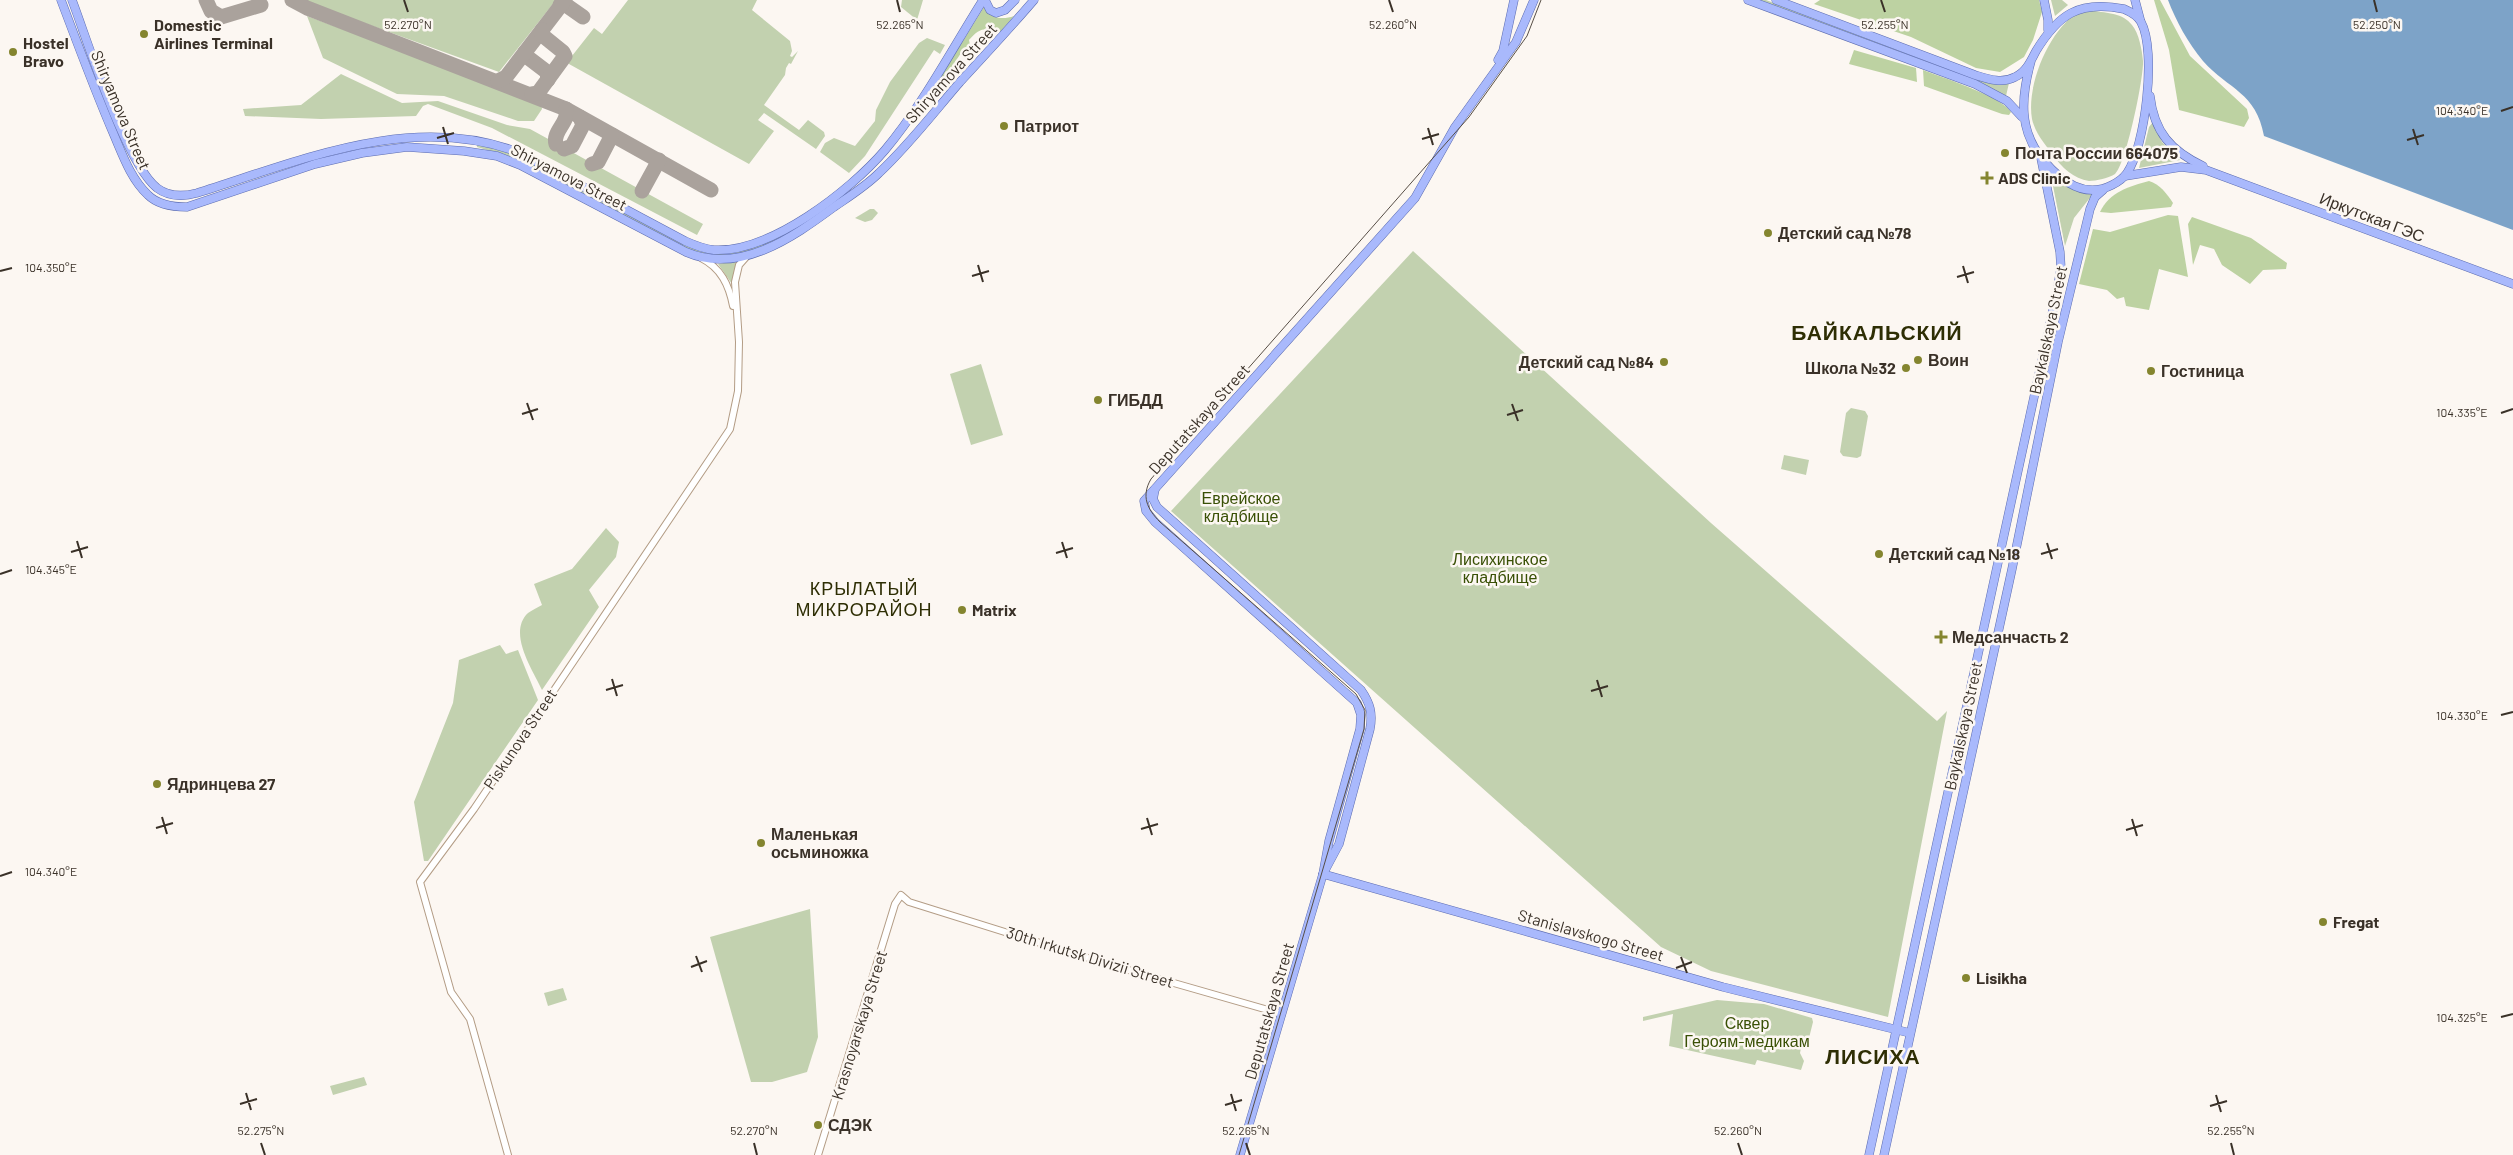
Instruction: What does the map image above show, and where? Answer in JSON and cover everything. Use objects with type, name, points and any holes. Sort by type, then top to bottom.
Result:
[{"type":"main road","name":"Shiryamova Street","points":[[62,0],[97,95],[126,162],[143,190],[158,202],[174,207],[187,207],[268,179],[346,156],[389,148],[432,148],[497,156],[520,165],[674,247],[700,258],[719,260],[747,256],[777,244],[806,227],[879,173],[1034,0]]},
{"type":"main road","name":"Shiryamova Street","points":[[72,0],[123,132],[145,175],[164,192],[185,196],[342,148],[383,140],[428,138],[478,140],[520,153],[685,240],[714,250],[753,243],[784,229],[844,188],[876,160],[894,138],[922,97],[984,0]]},
{"type":"main road","points":[[984,0],[988,8],[996,13],[1005,10],[1015,0]]},
{"type":"main road","points":[[1748,0],[1974,84],[2007,101],[2018,111],[2024,121],[2041,158],[2059,243],[2059,277],[1975,673],[1869,1155]]},
{"type":"main road","points":[[1776,0],[1994,80],[2008,79],[2019,75],[2031,62],[2046,35],[2059,17],[2071,8],[2105,0]]},
{"type":"main road","points":[[2044,0],[2048,20],[2046,35]]},
{"type":"main road","points":[[2135,0],[2148,42],[2152,110],[2163,137],[2185,158],[2220,175]]},
{"type":"main road","points":[[1513,3],[1517,16],[1522,17],[1534,2]]},
{"type":"main road","name":"Deputatskaya Street","points":[[1240,1155],[1323,874],[1329,841],[1360,729],[1361,714],[1357,702],[1155,522],[1146,511],[1144,501],[1415,198],[1456,127],[1516,42],[1534,2]]},
{"type":"main road","points":[[2074,2],[2083,4]]},
{"type":"main road","points":[[1483,87],[1503,51],[1513,3]]},
{"type":"main road","points":[[2094,3],[2121,8],[2140,21]]},
{"type":"main road","points":[[2024,121],[2022,97],[2031,62]]},
{"type":"main road","points":[[2125,176],[2134,157],[2144,116],[2149,82]]},
{"type":"main road","points":[[428,138],[443,140],[442,146],[432,148]]},
{"type":"main road","points":[[478,140],[473,141],[470,145],[472,150],[478,153]]},
{"type":"main road","points":[[2041,158],[2058,176],[2074,186],[2087,190],[2103,190],[2125,176],[2182,167],[2199,168],[2220,175]]},
{"type":"main road","name":"Иркутская ГЭС","points":[[2220,175],[2513,284]]},
{"type":"main road","name":"Baykalskaya Street","points":[[1884,1155],[2012,569],[2058,342],[2090,209],[2095,197],[2103,190]]},
{"type":"main road","name":"Deputatskaya Street","points":[[1155,487],[1153,496],[1157,507],[1361,690],[1370,705],[1370,729],[1339,844],[1323,874]]},
{"type":"main road","name":"Stanislavskogo Street","points":[[1323,874],[1716,985],[1910,1033]]},
{"type":"street","name":"Piskunova Street","points":[[508,1155],[470,1019],[451,992],[420,882],[474,809],[730,429],[738,391],[739,342],[735,282],[740,265],[747,256]]},
{"type":"street","name":"Piskunova Street","points":[[700,258],[717,268],[728,286],[739,342]]},
{"type":"street","name":"30th Irkutsk Divizii Street","points":[[901,895],[909,902],[1104,963],[1282,1014]]},
{"type":"street","name":"Krasnoyarskaya Street","points":[[818,1155],[896,904],[901,895]]},
{"type":"green space","points":[[301,0],[556,0],[499,72]]},
{"type":"green space","points":[[628,0],[757,0],[752,10],[790,41],[792,51],[790,56],[792,57],[798,51],[791,64],[789,63],[786,68],[785,75],[764,105],[799,130],[808,120],[824,132],[825,136],[816,149],[764,113],[758,120],[774,131],[749,164],[569,64],[568,61],[594,28],[602,34]]},
{"type":"green space","points":[[902,0],[923,0],[917,20],[901,7]]},
{"type":"green space","points":[[1753,0],[1766,0],[1980,79],[2009,83],[2006,96],[1979,82]]},
{"type":"green space","points":[[1820,0],[2039,0],[2042,12],[2033,40],[2024,57],[2000,72],[1976,68],[1911,37],[1814,4]]},
{"type":"green space","points":[[2051,0],[2062,0],[2068,5],[2055,16]]},
{"type":"green space","points":[[2154,0],[2160,0],[2190,56],[2247,109],[2249,118],[2244,127],[2179,110],[2169,50]]},
{"type":"green space","points":[[984,7],[993,16],[1006,18],[1014,16],[1000,32],[990,29],[983,30],[973,36],[969,40],[970,45],[966,52],[961,53],[931,98],[929,96]]},
{"type":"green space","points":[[2094,11],[2114,14],[2124,18],[2134,28],[2141,47],[2143,70],[2134,120],[2119,167],[2115,174],[2089,181],[2073,175],[2056,159],[2035,129],[2031,106],[2036,75],[2049,45],[2058,31],[2079,12]]},
{"type":"green space","points":[[307,16],[541,103],[542,109],[534,121],[518,121],[444,96],[397,94],[323,58]]},
{"type":"green space","points":[[927,38],[945,45],[940,54],[934,50],[865,156],[849,173],[820,152],[825,143],[834,138],[855,146],[875,121],[876,110],[890,82],[919,43]]},
{"type":"green space","points":[[1854,50],[1916,68],[1917,82],[1849,64]]},
{"type":"green space","points":[[1923,70],[1984,94],[2006,106],[2011,112],[2009,115],[2002,114],[1924,86]]},
{"type":"green space","points":[[341,74],[402,103],[438,101],[507,125],[530,129],[703,224],[697,235],[492,128],[428,104],[423,106],[416,116],[321,119],[245,116],[243,109],[301,105]]},
{"type":"green space","points":[[2153,122],[2162,142],[2180,160],[2139,168],[2149,127]]},
{"type":"green space","points":[[477,143],[518,155],[683,244],[698,250],[713,252],[741,248],[797,225],[778,240],[754,250],[716,256],[701,254],[679,245],[517,159],[477,147]]},
{"type":"green space","points":[[2054,178],[2071,189],[2093,194],[2074,218],[2065,246],[2052,181]]},
{"type":"green space","points":[[2149,181],[2157,184],[2166,193],[2173,203],[2171,207],[2111,213],[2100,212],[2114,195]]},
{"type":"green space","points":[[870,209],[874,209],[878,213],[872,220],[865,222],[855,218]]},
{"type":"green space","points":[[2168,215],[2178,216],[2188,277],[2159,269],[2149,310],[2126,306],[2124,297],[2117,299],[2107,290],[2079,284],[2093,229],[2110,232]]},
{"type":"green space","points":[[2192,217],[2251,238],[2287,263],[2286,269],[2263,270],[2250,284],[2222,265],[2214,249],[2200,245],[2193,265],[2188,224]]},
{"type":"green space","name":"Лисихинское кладбище","points":[[1413,251],[1711,523],[1937,721],[1947,711],[1888,1017],[1711,971],[1661,947],[1171,511]]},
{"type":"green space","points":[[736,261],[733,284],[732,284],[718,264]]},
{"type":"green space","points":[[981,364],[1003,435],[971,445],[950,374]]},
{"type":"green space","points":[[1851,408],[1865,411],[1868,416],[1861,456],[1857,458],[1843,456],[1840,452],[1846,413]]},
{"type":"green space","points":[[1784,455],[1809,460],[1806,475],[1781,469]]},
{"type":"green space","points":[[606,528],[619,542],[616,557],[589,590],[599,607],[542,690],[528,662],[521,641],[520,631],[522,621],[528,613],[542,605],[534,584],[572,569]]},
{"type":"green space","points":[[500,645],[506,654],[518,650],[538,700],[428,861],[424,861],[414,802],[453,703],[459,660]]},
{"type":"green space","points":[[810,909],[818,1037],[807,1072],[772,1082],[751,1082],[710,937]]},
{"type":"green space","points":[[563,988],[567,1000],[548,1006],[544,993]]},
{"type":"green space","name":"Сквер Героям-медикам","points":[[1717,1000],[1764,1004],[1812,1018],[1813,1022],[1808,1042],[1802,1043],[1800,1053],[1804,1061],[1801,1070],[1757,1060],[1755,1065],[1669,1046],[1673,1014],[1643,1021],[1643,1017]]},
{"type":"green space","points":[[364,1077],[367,1085],[333,1095],[330,1086]]},
{"type":"water","points":[[2168,0],[2513,0],[2513,230],[2264,136],[2255,110],[2240,93],[2203,61],[2183,32]]},
{"type":"taxiway","points":[[206,0],[211,11],[221,17],[261,5]]},
{"type":"taxiway","points":[[292,0],[307,8],[566,109],[711,190]]},
{"type":"taxiway","points":[[498,81],[506,77],[565,0]]},
{"type":"taxiway","points":[[560,5],[566,5],[583,17]]},
{"type":"taxiway","points":[[532,94],[538,93],[565,56],[563,52],[542,35],[542,30]]},
{"type":"taxiway","points":[[525,52],[526,56],[547,72],[548,80]]},
{"type":"taxiway","points":[[556,144],[556,135],[566,118],[566,109]]},
{"type":"taxiway","points":[[564,149],[572,146],[583,125],[580,117]]},
{"type":"taxiway","points":[[592,164],[598,162],[612,135]]},
{"type":"taxiway","points":[[642,191],[659,160]]},
{"type":"tram line","points":[[1239,1155],[1364,729],[1365,710],[1356,694],[1160,522],[1149,507],[1146,491],[1151,479],[1469,117],[1527,36],[1541,0]]},
{"type":"place","name":"Domestic Airlines Terminal","points":[[144,34]]},
{"type":"place","name":"Hostel Bravo","points":[[13,52]]},
{"type":"place","name":"Патриот","points":[[1004,126]]},
{"type":"place","name":"Почта России 664075","points":[[2005,153]]},
{"type":"place","name":"ADS Clinic","points":[[1987,178]]},
{"type":"place","name":"Детский сад №78","points":[[1768,233]]},
{"type":"place","name":"Воин","points":[[1918,360]]},
{"type":"place","name":"Детский сад №84","points":[[1664,362]]},
{"type":"place","name":"Школа №32","points":[[1906,368]]},
{"type":"place","name":"Гостиница","points":[[2151,371]]},
{"type":"place","name":"ГИБДД","points":[[1098,400]]},
{"type":"place","name":"Детский сад №18","points":[[1879,554]]},
{"type":"place","name":"Matrix","points":[[962,610]]},
{"type":"place","name":"Медсанчасть 2","points":[[1941,637]]},
{"type":"place","name":"Ядринцева 27","points":[[157,784]]},
{"type":"place","name":"Маленькая осьминожка","points":[[761,843]]},
{"type":"place","name":"Fregat","points":[[2323,922]]},
{"type":"place","name":"Lisikha","points":[[1966,978]]},
{"type":"place","name":"СДЭК","points":[[818,1125]]},
{"type":"district","name":"БАЙКАЛЬСКИЙ","points":[[1877,333]]},
{"type":"district","name":"КРЫЛАТЫЙ МИКРОРАЙОН","points":[[864,599]]},
{"type":"district","name":"ЛИСИХА","points":[[1873,1057]]},
{"type":"park label","name":"Еврейское кладбище","points":[[1241,507]]}]
